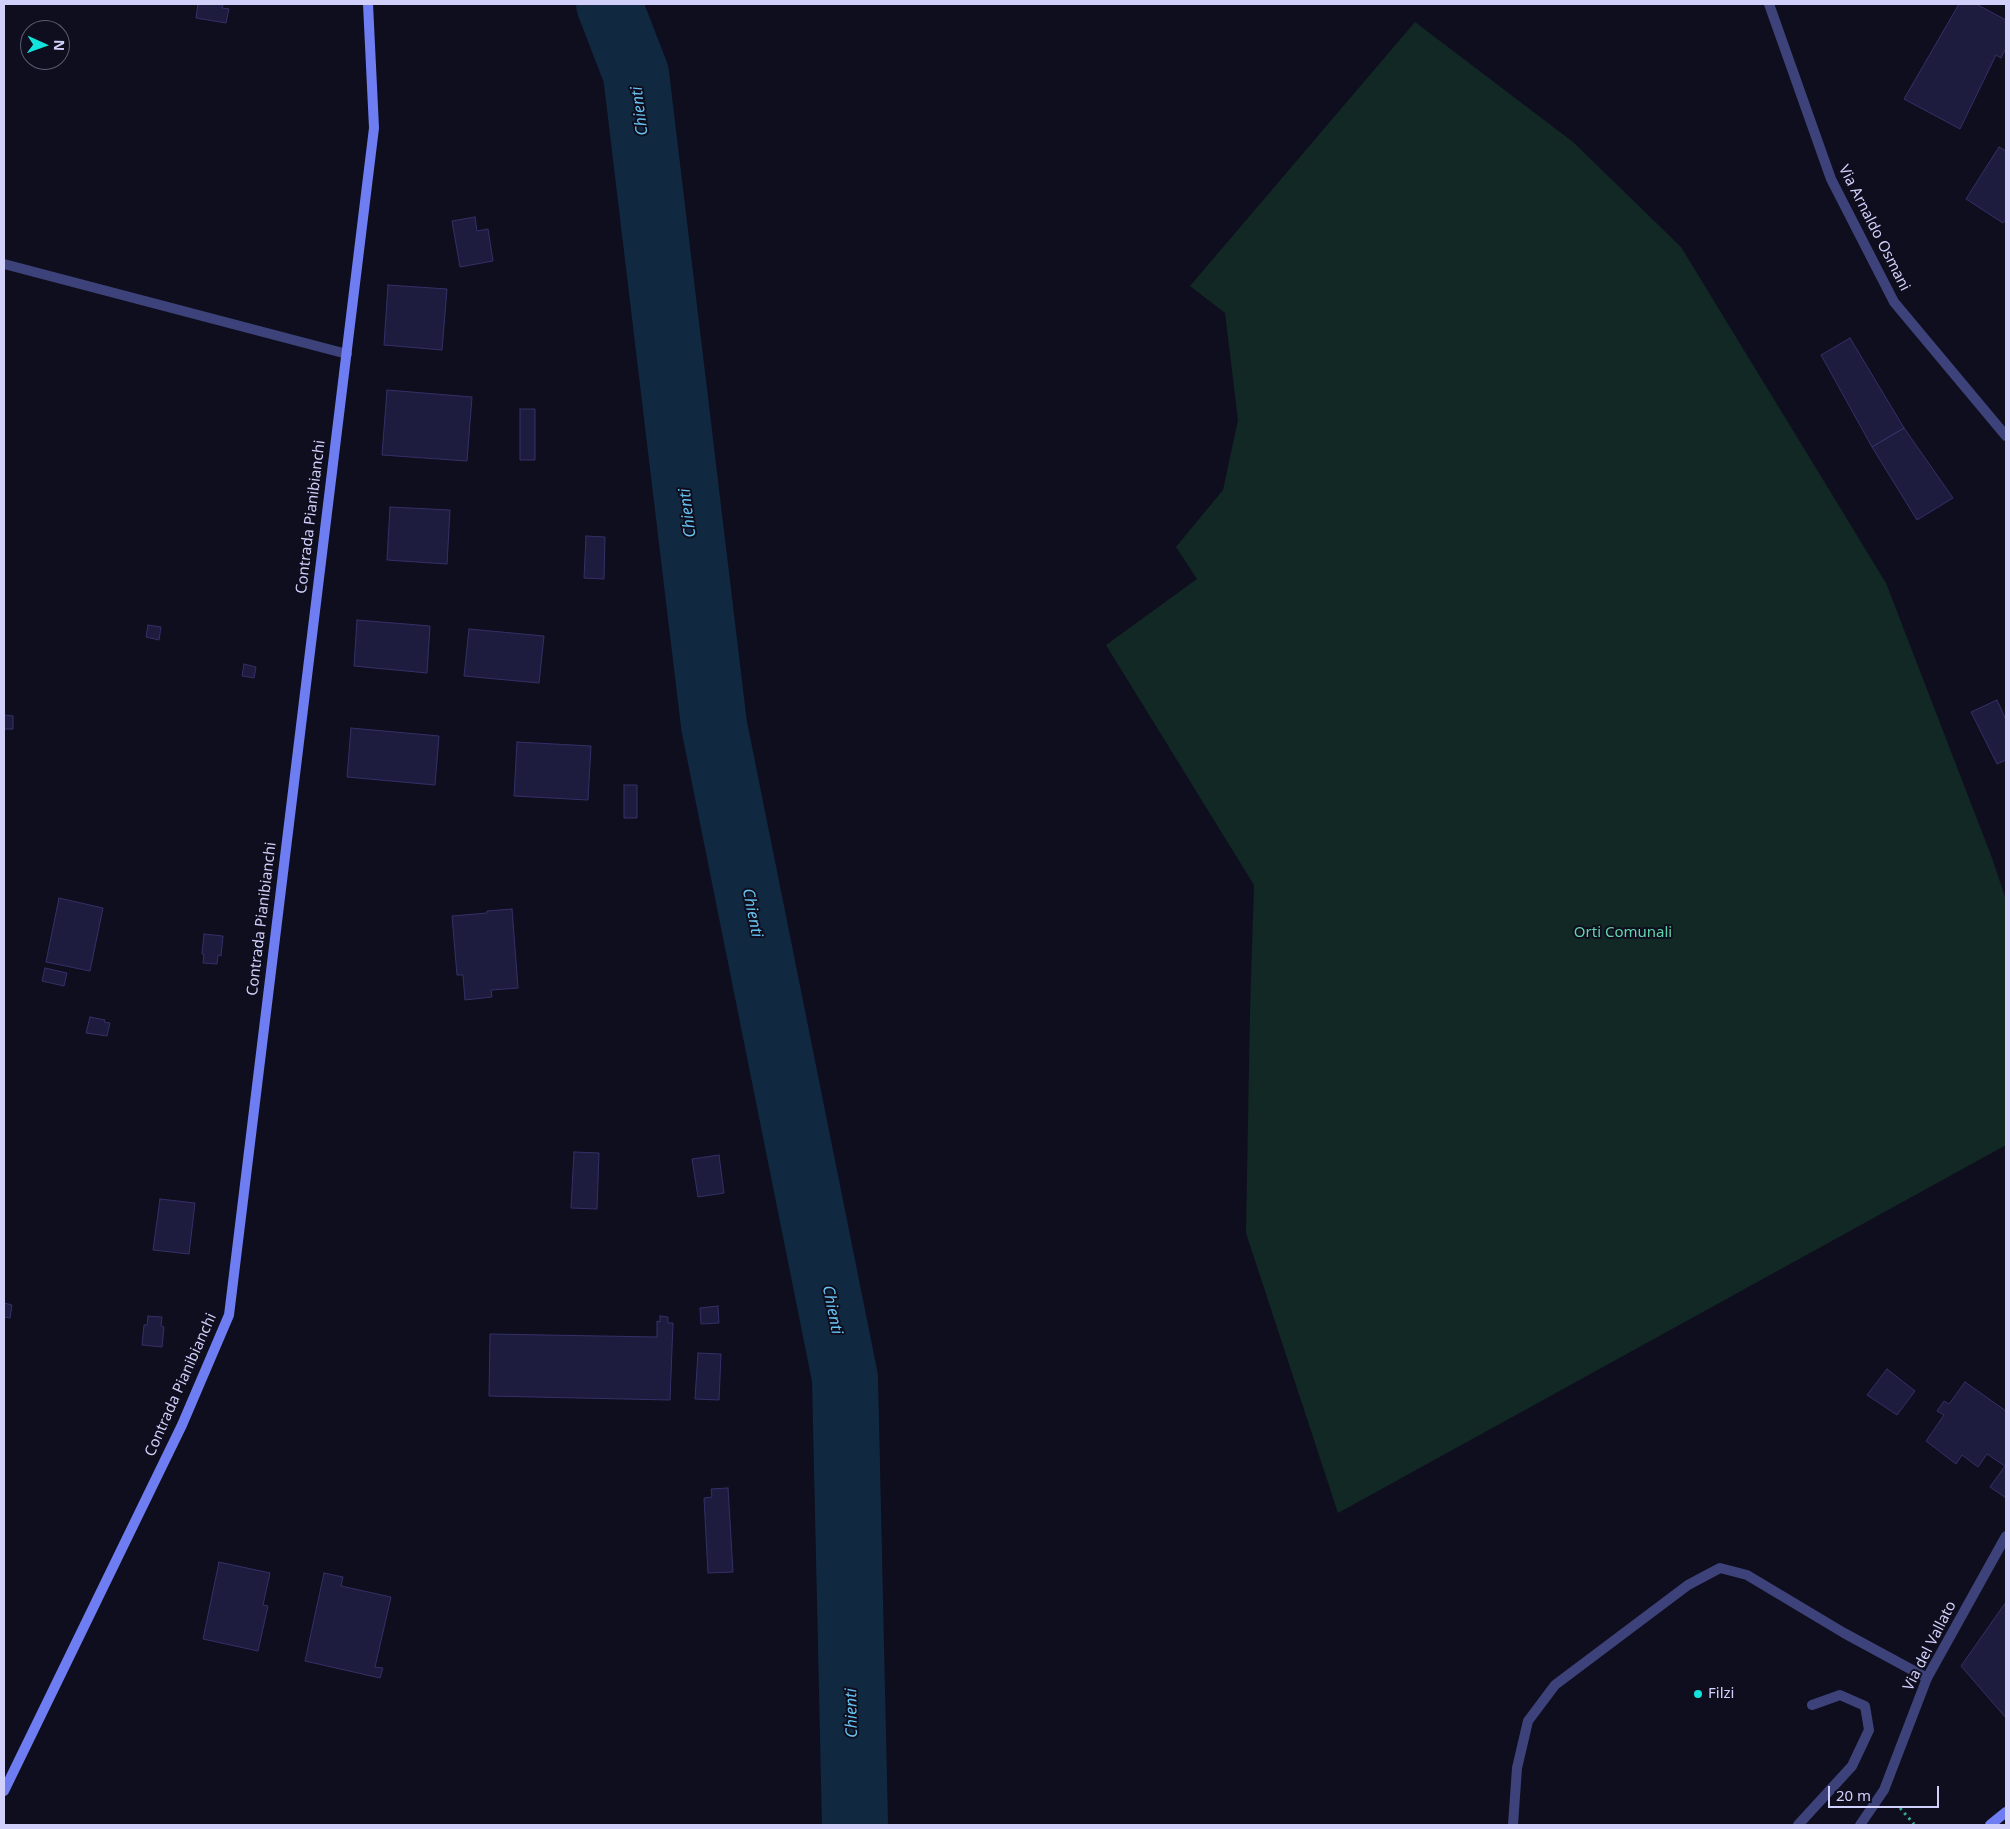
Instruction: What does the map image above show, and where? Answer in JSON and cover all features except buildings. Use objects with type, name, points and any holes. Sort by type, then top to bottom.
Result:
[{"type":"street","name":"Contrada Pianibianchi","points":[[4,1791],[182,1425],[228,1315],[374,128],[368,4]]},
{"type":"street","name":"Via Arnaldo Osmani","points":[[1769,4],[1830,179],[1894,302],[2006,436]]},
{"type":"street","points":[[4,264],[346,354]]},
{"type":"street","name":"Via del Vallato","points":[[1860,1825],[1884,1790],[1927,1678],[2006,1536]]},
{"type":"street","points":[[1513,1825],[1517,1768],[1528,1721],[1555,1685],[1688,1585],[1720,1568],[1747,1575],[1844,1633],[1927,1678]]},
{"type":"street","points":[[1798,1825],[1852,1766],[1869,1730],[1865,1706],[1840,1695],[1812,1705]]},
{"type":"street","points":[[1990,1825],[2006,1812]]},
{"type":"green space","name":"Orti Comunali","points":[[1415,22],[1573,142],[1681,247],[1886,583],[1992,858],[2006,900],[2006,1145],[1338,1513],[1246,1233],[1254,885],[1106,645],[1197,579],[1176,547],[1223,490],[1238,420],[1225,313],[1190,286]]},
{"type":"waterway","name":"Chienti","points":[[609,4],[636,74],[714,725],[845,1378],[855,1825]]},
{"type":"place","name":"Filzi","points":[[1698,1694]]}]
